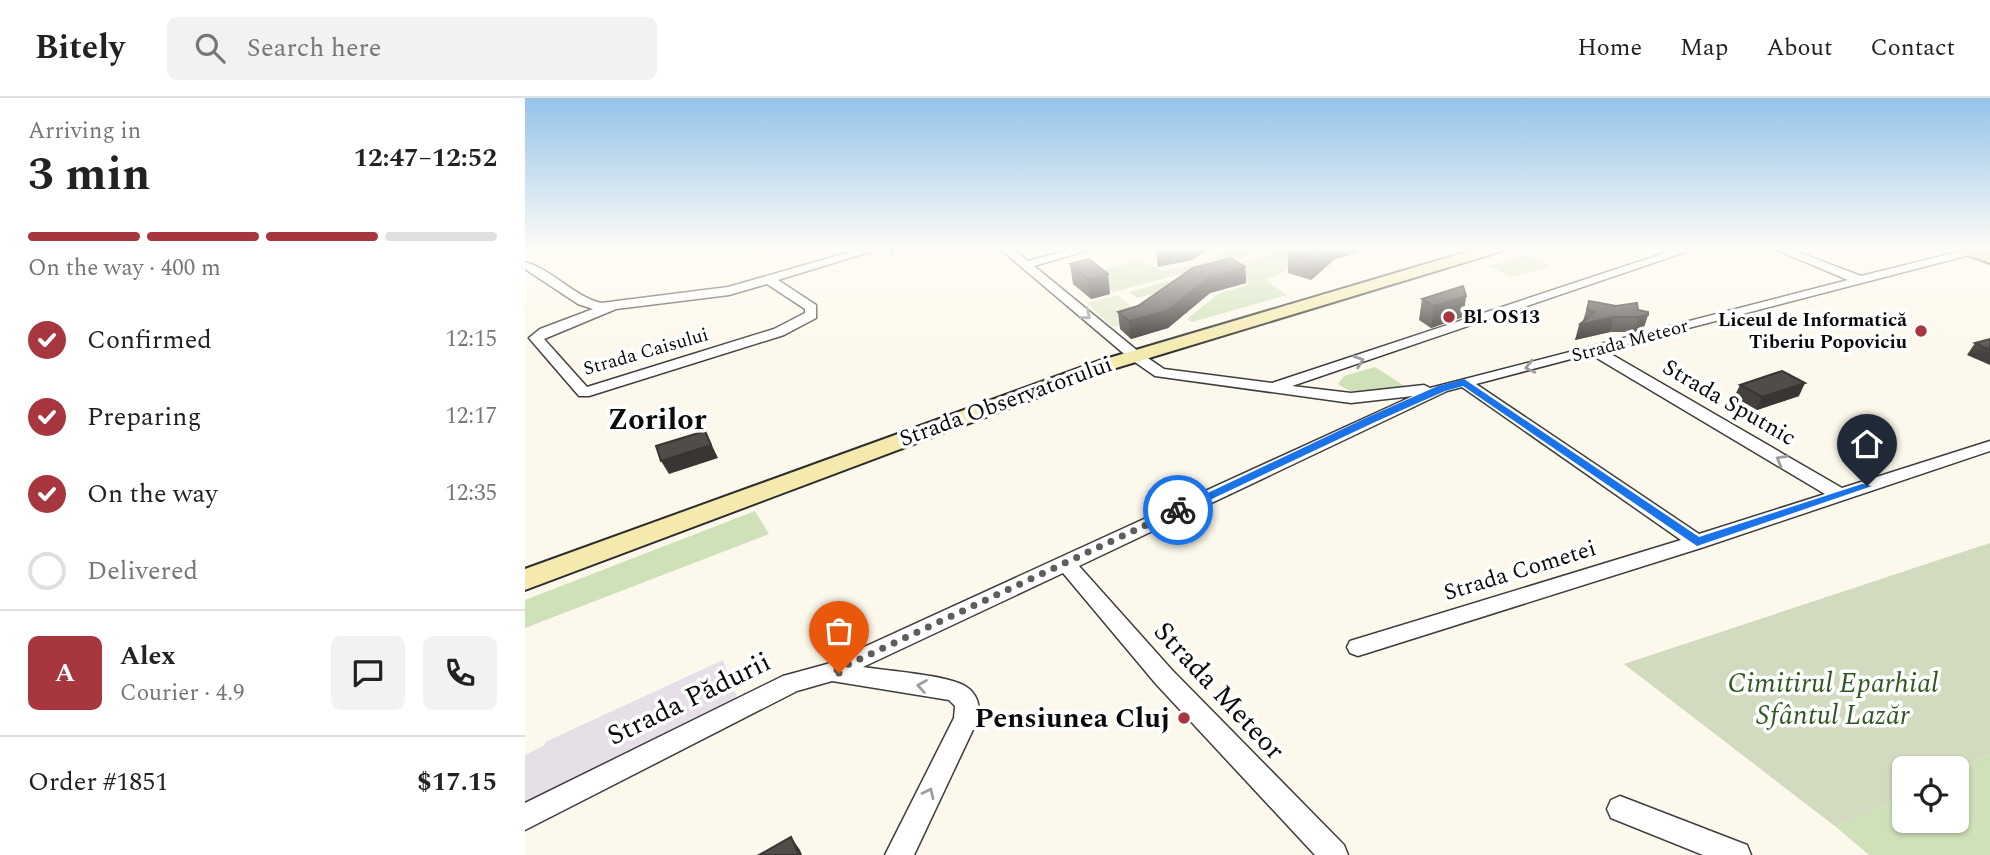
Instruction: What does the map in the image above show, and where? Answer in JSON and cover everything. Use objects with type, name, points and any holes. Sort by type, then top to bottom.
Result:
[{"type":"main road","name":"Strada Observatorului","points":[[525,580],[1134,355],[1376,283]]},
{"type":"street","points":[[559,283],[589,304],[615,306],[729,291],[757,283]]},
{"type":"street","name":"Strada Caisului","points":[[615,306],[555,328],[536,338],[584,393],[779,332],[811,315],[811,308],[774,283]]},
{"type":"street","points":[[1047,283],[1134,355],[1167,375],[1351,398],[1442,388]]},
{"type":"street","points":[[1270,388],[1329,371],[1587,283]]},
{"type":"street","name":"Strada Meteor","points":[[832,672],[1442,388],[1595,351],[1847,283]]},
{"type":"street","name":"Strada Sputnic","points":[[1595,351],[1840,495]]},
{"type":"street","points":[[1329,371],[1326,378],[1328,384],[1351,398],[1371,419]]},
{"type":"street","points":[[1464,382],[1697,542]]},
{"type":"street","name":"Strada Cometei","points":[[1358,647],[1697,542],[1990,446]]},
{"type":"street","name":"Strada Meteor","points":[[1065,563],[1164,677],[1334,855]]},
{"type":"street","name":"Strada Pădurii","points":[[525,817],[791,683],[832,672],[954,691],[966,699],[966,719],[899,855]]},
{"type":"street","points":[[1619,809],[1737,855]]},
{"type":"shaded area","points":[[723,660],[738,700],[525,803],[525,755],[545,745],[545,742]]},
{"type":"green space","points":[[1101,283],[1146,283],[1113,292]]},
{"type":"green space","points":[[1162,283],[1190,283],[1137,298],[1129,292]]},
{"type":"green space","points":[[1270,283],[1287,295],[1192,322],[1187,319],[1218,294],[1250,284]]},
{"type":"green space","points":[[1117,295],[1145,317],[1113,327],[1087,303]]},
{"type":"green space","points":[[1375,367],[1411,390],[1364,393],[1354,392],[1338,384],[1344,376]]},
{"type":"green space","points":[[755,511],[769,534],[525,628],[525,600]]},
{"type":"green space","name":"Cimitirul Eparhial Sfântul Lazăr","points":[[1990,543],[1990,754],[1969,764],[1969,756],[1892,756],[1892,801],[1836,827],[1624,664]]},
{"type":"green space","points":[[1990,754],[1990,855],[1869,855],[1836,827],[1892,801],[1892,833],[1969,833],[1969,764]]},
{"type":"building","points":[[1171,283],[1202,283],[1167,311],[1129,321],[1118,312],[1138,306]]},
{"type":"building","points":[[1463,286],[1466,296],[1434,306],[1422,299]]},
{"type":"building","points":[[1589,301],[1616,306],[1637,303],[1638,310],[1648,312],[1648,315],[1614,317],[1579,325],[1594,312],[1587,310]]},
{"type":"building","points":[[1990,339],[1990,350],[1975,343]]},
{"type":"building","points":[[1782,371],[1805,383],[1762,397],[1740,385]]},
{"type":"building","points":[[705,431],[711,445],[661,461],[656,446]]},
{"type":"building","points":[[791,837],[799,855],[759,855]]},
{"type":"way so far","points":[[839,673],[832,672],[1178,510]]},
{"type":"place","name":"Bl. OS13","points":[[1449,317]]},
{"type":"place","name":"Liceul de Informatică Tiberiu Popoviciu","points":[[1921,331]]},
{"type":"place","name":"Pensiunea Cluj","points":[[1184,718]]},
{"type":"district","name":"Zorilor","points":[[657,420]]},
{"type":"route","points":[[1178,510],[1371,419],[1442,388],[1464,382],[1697,542],[1867,486]]}]
